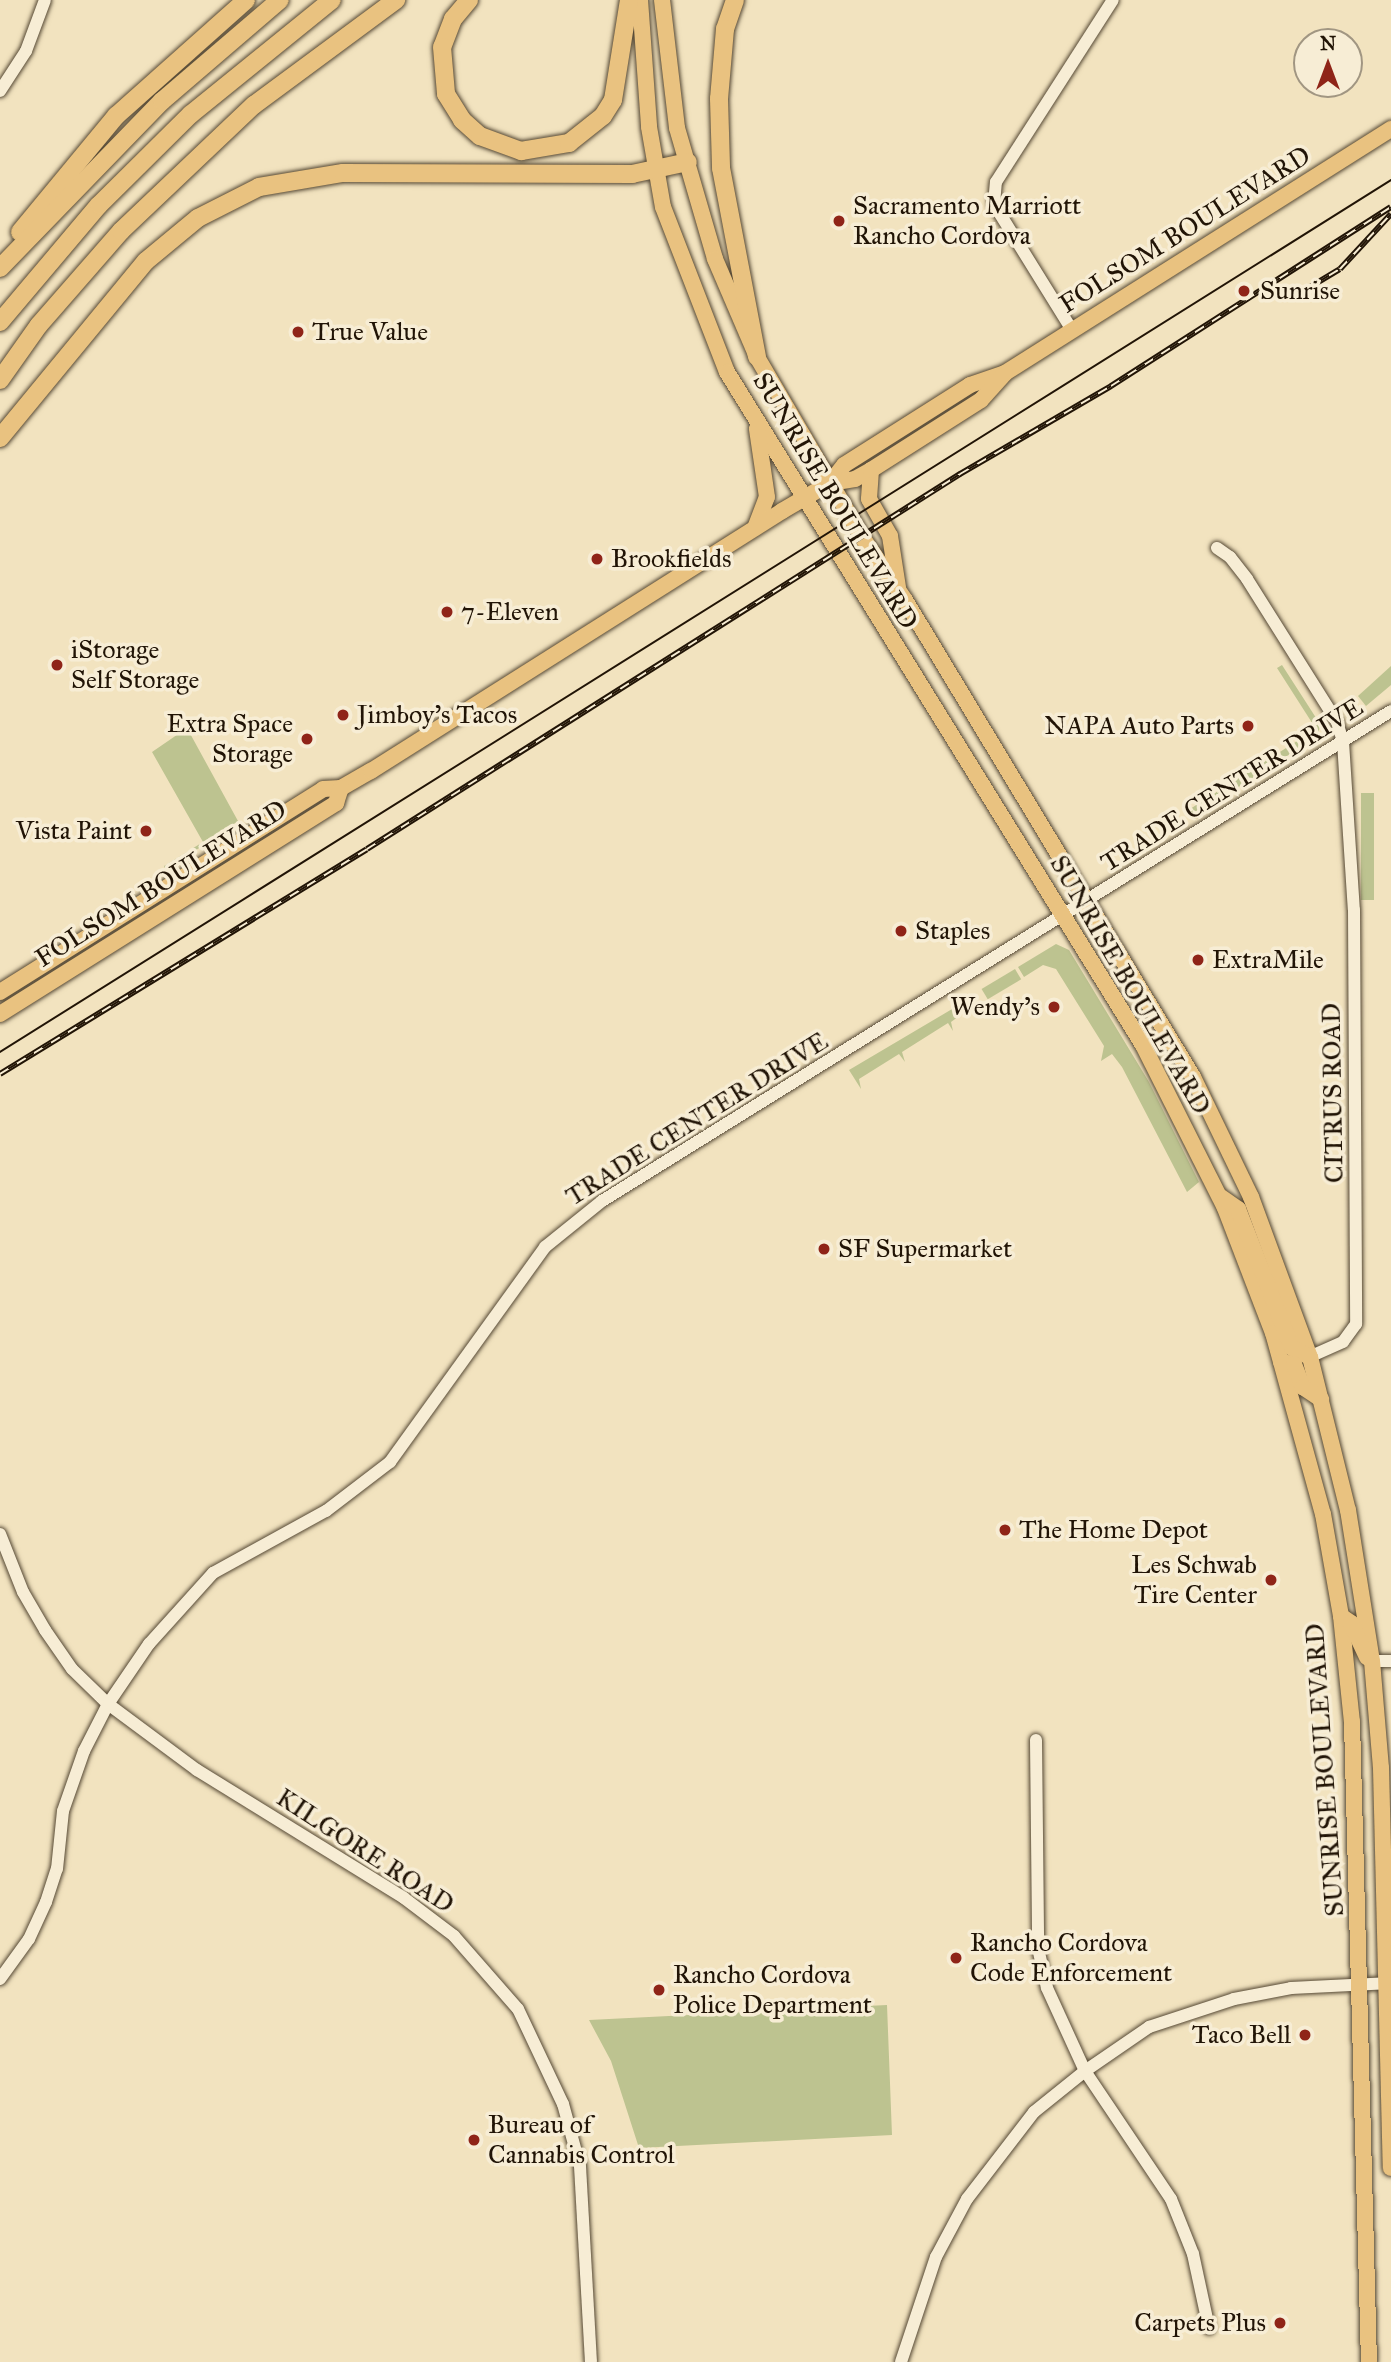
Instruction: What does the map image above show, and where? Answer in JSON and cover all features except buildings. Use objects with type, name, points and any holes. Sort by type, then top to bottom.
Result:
[{"type":"highway","points":[[0,261],[45,198],[116,116],[246,0]]},
{"type":"highway","points":[[0,268],[162,101],[281,0]]},
{"type":"highway","points":[[0,322],[99,205],[191,114],[332,0]]},
{"type":"highway","points":[[0,380],[39,326],[121,231],[254,105],[396,0]]},
{"type":"highway","points":[[469,0],[453,19],[442,47],[446,94],[462,120],[480,136],[509,149],[539,151],[580,137],[613,100],[629,0]]},
{"type":"highway","points":[[735,0],[725,29],[719,99],[721,167],[757,357]]},
{"type":"highway","points":[[0,438],[146,261],[198,218],[259,187],[343,173],[561,176],[655,170],[688,162]]},
{"type":"main road","name":"SUNRISE BOULEVARD","points":[[640,0],[655,170],[663,207],[727,372],[1143,1045],[1219,1196],[1281,1362],[1312,1466],[1341,1616],[1352,1722],[1362,1984],[1369,2362]]},
{"type":"main road","name":"SUNRISE BOULEVARD","points":[[662,0],[677,128],[715,259],[757,357],[830,483],[899,590],[1193,1077],[1251,1197],[1310,1357],[1348,1510],[1371,1661],[1381,1768],[1389,1983],[1391,2168]]},
{"type":"main road","name":"FOLSOM BOULEVARD","points":[[830,483],[844,465],[970,385],[1005,373],[1391,129]]},
{"type":"main road","name":"FOLSOM BOULEVARD","points":[[0,992],[143,907],[160,900],[162,889],[323,789],[341,789],[804,498],[830,483],[855,479],[871,470],[981,400],[1005,373]]},
{"type":"main road","points":[[754,528],[767,497],[755,420]]},
{"type":"main road","points":[[871,470],[869,499],[893,546],[899,590]]},
{"type":"main road","name":"FOLSOM BOULEVARD","points":[[0,1014],[336,803],[341,789]]},
{"type":"main road","points":[[111,943],[120,927],[143,907]]},
{"type":"main road","points":[[1219,1196],[1238,1209],[1292,1348],[1310,1357]]},
{"type":"main road","points":[[1281,1362],[1294,1364],[1303,1387],[1321,1399]]},
{"type":"main road","points":[[1341,1616],[1351,1623],[1361,1650],[1371,1661]]},
{"type":"street","points":[[0,91],[31,42],[45,0]]},
{"type":"street","points":[[1072,330],[994,204],[996,182],[1113,0]]},
{"type":"street","name":"CITRUS ROAD","points":[[1217,548],[1230,557],[1247,579],[1337,722],[1343,742],[1354,910],[1356,1324],[1343,1342],[1310,1357]]},
{"type":"street","name":"TRADE CENTER DRIVE","points":[[0,1979],[29,1939],[46,1902],[57,1869],[63,1811],[84,1751],[107,1704],[166,1622],[213,1573],[326,1511],[390,1462],[545,1247],[602,1201],[1064,917],[1391,711]]},
{"type":"street","name":"KILGORE ROAD","points":[[0,1534],[23,1592],[45,1630],[72,1669],[107,1704],[197,1770],[404,1898],[454,1936],[518,2009],[564,2104],[580,2166],[591,2362]]},
{"type":"street","points":[[1371,1661],[1391,1661]]},
{"type":"street","points":[[1036,1740],[1038,1948],[1058,2020],[1085,2071],[1171,2199],[1194,2254],[1209,2328]]},
{"type":"street","points":[[901,2362],[936,2257],[967,2199],[1034,2112],[1085,2071],[1149,2027],[1178,2016],[1291,1987],[1389,1983]]},
{"type":"green space","points":[[1282,665],[1320,724],[1318,736],[1192,817],[1190,809],[1316,729],[1277,668]]},
{"type":"green space","points":[[1391,666],[1391,685],[1366,706],[1358,696]]},
{"type":"green space","points":[[187,728],[238,821],[166,871],[164,866],[203,842],[152,752]]},
{"type":"green space","points":[[1361,793],[1374,793],[1374,900],[1361,900]]},
{"type":"green space","points":[[1056,944],[1069,950],[1149,1082],[1199,1182],[1187,1192],[1122,1067],[1112,1054],[1101,1061],[1104,1046],[1056,969],[1043,965],[1024,977],[1018,967]]},
{"type":"green space","points":[[1015,969],[1021,979],[988,999],[982,989]]},
{"type":"green space","points":[[964,1002],[974,1014],[966,1011],[951,1022],[953,1031],[948,1023],[902,1052],[905,1062],[899,1054],[859,1079],[861,1089],[849,1070]]},
{"type":"green space","points":[[887,2005],[892,2135],[639,2148],[611,2061],[589,2020]]},
{"type":"tram line","points":[[0,1052],[1391,180]]},
{"type":"railway","points":[[0,1074],[367,849],[960,474],[1111,386],[1391,207]]},
{"type":"railway","points":[[1295,296],[1340,269],[1391,214]]},
{"type":"place","name":"Sacramento Marriott Rancho Cordova","points":[[839,221]]},
{"type":"place","name":"Sunrise","points":[[1244,291]]},
{"type":"place","name":"True Value","points":[[298,332]]},
{"type":"place","name":"Brookfields","points":[[597,559]]},
{"type":"place","name":"7-Eleven","points":[[447,612]]},
{"type":"place","name":"iStorage Self Storage","points":[[57,665]]},
{"type":"place","name":"Jimboy's Tacos","points":[[343,715]]},
{"type":"place","name":"NAPA Auto Parts","points":[[1248,726]]},
{"type":"place","name":"Extra Space Storage","points":[[307,739]]},
{"type":"place","name":"Vista Paint","points":[[146,831]]},
{"type":"place","name":"Staples","points":[[901,931]]},
{"type":"place","name":"ExtraMile","points":[[1198,960]]},
{"type":"place","name":"Wendy's","points":[[1054,1007]]},
{"type":"place","name":"SF Supermarket","points":[[824,1249]]},
{"type":"place","name":"The Home Depot","points":[[1005,1530]]},
{"type":"place","name":"Les Schwab Tire Center","points":[[1271,1580]]},
{"type":"place","name":"Rancho Cordova Code Enforcement","points":[[956,1958]]},
{"type":"place","name":"Rancho Cordova Police Department","points":[[659,1990]]},
{"type":"place","name":"Taco Bell","points":[[1305,2035]]},
{"type":"place","name":"Bureau of Cannabis Control","points":[[474,2140]]},
{"type":"place","name":"Carpets Plus","points":[[1280,2323]]}]
